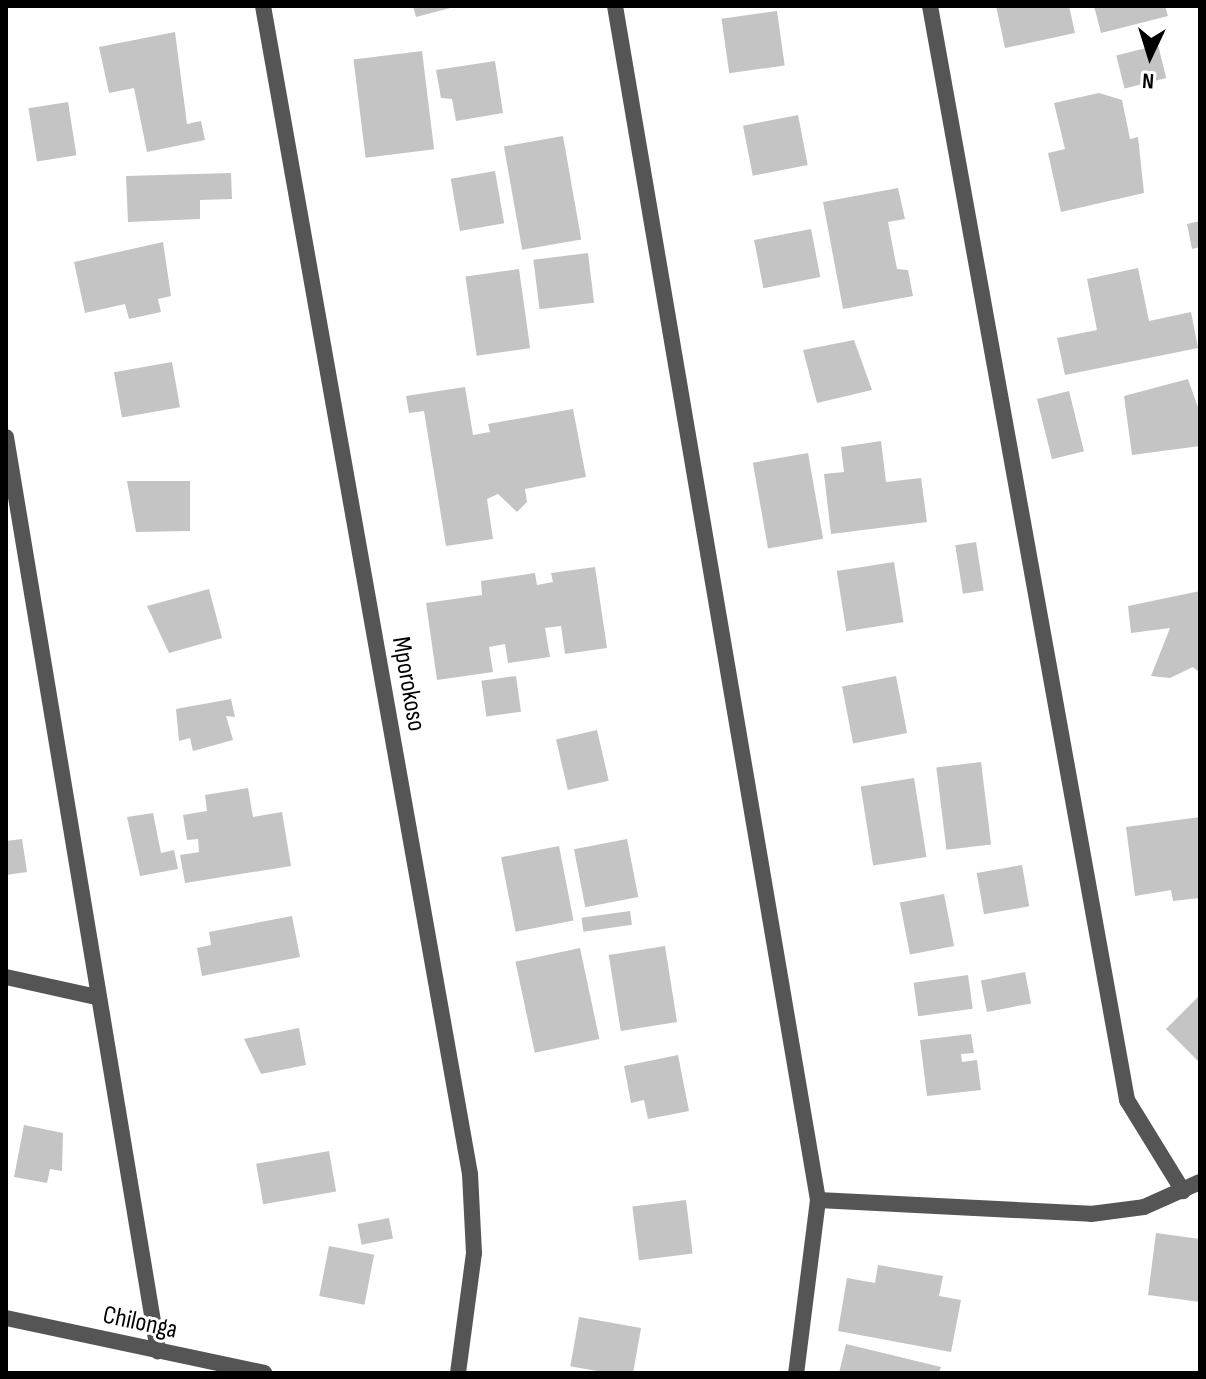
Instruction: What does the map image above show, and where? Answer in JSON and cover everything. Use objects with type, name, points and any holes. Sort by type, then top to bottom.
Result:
[{"type":"street","name":"Mporokoso","points":[[263,6],[470,1174],[474,1253],[458,1373]]},
{"type":"street","points":[[615,6],[818,1200],[796,1373]]},
{"type":"street","points":[[930,6],[1127,1100],[1183,1191]]},
{"type":"street","points":[[6,437],[96,997],[158,1351]]},
{"type":"street","points":[[6,977],[96,997]]},
{"type":"street","points":[[818,1200],[1091,1214],[1144,1207],[1200,1182]]},
{"type":"street","name":"Chilonga","points":[[6,1318],[264,1373]]},
{"type":"building","points":[[413,6],[454,6],[454,7],[416,17]]},
{"type":"building","points":[[996,6],[1069,6],[1075,33],[1005,48]]},
{"type":"building","points":[[1094,6],[1165,6],[1168,16],[1101,33]]},
{"type":"building","points":[[777,11],[785,65],[729,73],[722,19]]},
{"type":"building","points":[[175,32],[187,124],[201,121],[205,140],[147,152],[134,88],[109,93],[99,47]]},
{"type":"building","points":[[1158,45],[1166,78],[1125,88],[1116,55]]},
{"type":"building","points":[[422,51],[434,149],[366,158],[354,59]]},
{"type":"building","points":[[495,61],[503,113],[456,121],[452,99],[441,98],[436,70]]},
{"type":"building","points":[[1099,93],[1122,100],[1130,139],[1138,137],[1144,193],[1061,212],[1048,153],[1065,149],[1054,103]]},
{"type":"building","points":[[68,102],[76,155],[37,162],[28,108]]},
{"type":"building","points":[[798,115],[808,165],[753,176],[743,126]]},
{"type":"building","points":[[563,136],[581,239],[522,250],[504,146]]},
{"type":"building","points":[[495,171],[504,223],[460,231],[451,179]]},
{"type":"building","points":[[231,173],[232,199],[200,200],[200,219],[128,222],[126,176]]},
{"type":"building","points":[[898,188],[905,219],[888,222],[897,269],[908,270],[913,296],[843,309],[823,202]]},
{"type":"building","points":[[1200,221],[1200,247],[1192,249],[1187,224]]},
{"type":"building","points":[[811,229],[820,277],[763,288],[754,240]]},
{"type":"building","points":[[163,242],[171,296],[158,299],[161,312],[129,319],[125,304],[85,313],[74,262]]},
{"type":"building","points":[[588,253],[594,303],[540,309],[533,260]]},
{"type":"building","points":[[1138,268],[1149,321],[1191,312],[1198,348],[1065,375],[1057,338],[1097,330],[1087,279]]},
{"type":"building","points":[[519,269],[530,348],[477,356],[466,277]]},
{"type":"building","points":[[854,340],[872,390],[817,403],[803,350]]},
{"type":"building","points":[[172,362],[180,407],[122,418],[114,372]]},
{"type":"building","points":[[1188,379],[1200,413],[1200,446],[1132,455],[1124,396]]},
{"type":"building","points":[[465,387],[473,435],[490,432],[488,424],[573,409],[586,477],[525,489],[527,502],[517,512],[498,494],[487,499],[493,539],[446,546],[424,411],[409,413],[406,396]]},
{"type":"building","points":[[1069,391],[1084,451],[1052,459],[1037,399]]},
{"type":"building","points":[[881,441],[886,482],[921,478],[927,522],[831,534],[824,474],[844,472],[841,447]]},
{"type":"building","points":[[808,453],[823,539],[768,548],[753,463]]},
{"type":"building","points":[[127,481],[190,481],[190,531],[136,532]]},
{"type":"building","points":[[976,542],[984,590],[963,594],[955,545]]},
{"type":"building","points":[[894,562],[904,622],[846,631],[837,571]]},
{"type":"building","points":[[595,567],[607,648],[565,654],[561,626],[545,628],[550,657],[508,663],[505,644],[489,647],[493,672],[437,680],[426,603],[482,595],[481,581],[535,573],[537,585],[553,582],[551,573]]},
{"type":"building","points":[[209,589],[222,638],[169,653],[147,606]]},
{"type":"building","points":[[1200,591],[1200,673],[1193,667],[1170,678],[1151,676],[1170,628],[1131,633],[1128,606]]},
{"type":"building","points":[[516,676],[521,712],[486,717],[481,681]]},
{"type":"building","points":[[896,676],[907,733],[853,743],[842,686]]},
{"type":"building","points":[[231,699],[235,717],[226,716],[233,740],[193,751],[190,738],[179,741],[176,709]]},
{"type":"building","points":[[597,730],[609,781],[568,790],[556,739]]},
{"type":"building","points":[[981,762],[991,844],[946,850],[936,767]]},
{"type":"building","points":[[914,778],[927,857],[873,865],[861,786]]},
{"type":"building","points":[[248,788],[253,817],[282,812],[291,866],[185,883],[180,855],[199,852],[198,839],[187,840],[183,815],[207,811],[205,795]]},
{"type":"building","points":[[153,813],[161,853],[174,850],[178,869],[140,876],[127,817]]},
{"type":"building","points":[[1200,817],[1200,898],[1173,901],[1171,890],[1135,896],[1126,827]]},
{"type":"building","points":[[22,839],[27,872],[6,875],[6,841]]},
{"type":"building","points":[[627,839],[638,897],[585,907],[574,849]]},
{"type":"building","points":[[559,846],[574,921],[516,932],[501,857]]},
{"type":"building","points":[[1022,865],[1029,906],[984,914],[977,873]]},
{"type":"building","points":[[944,894],[954,946],[910,955],[900,903]]},
{"type":"building","points":[[630,911],[632,925],[583,932],[581,918]]},
{"type":"building","points":[[292,916],[300,957],[202,976],[197,948],[211,945],[209,932]]},
{"type":"building","points":[[665,946],[677,1022],[621,1031],[609,955]]},
{"type":"building","points":[[580,948],[599,1039],[535,1053],[515,962]]},
{"type":"building","points":[[1025,972],[1031,1003],[987,1012],[981,981]]},
{"type":"building","points":[[968,975],[973,1009],[918,1016],[914,983]]},
{"type":"building","points":[[1200,995],[1200,1063],[1166,1029]]},
{"type":"building","points":[[299,1028],[306,1065],[261,1074],[244,1039]]},
{"type":"building","points":[[971,1034],[974,1053],[961,1054],[962,1062],[977,1060],[981,1090],[927,1096],[920,1040]]},
{"type":"building","points":[[678,1055],[689,1111],[648,1119],[644,1100],[631,1103],[624,1066]]},
{"type":"building","points":[[24,1125],[63,1133],[62,1171],[50,1169],[47,1183],[14,1177]]},
{"type":"building","points":[[329,1151],[336,1191],[263,1204],[256,1164]]},
{"type":"building","points":[[686,1200],[693,1254],[639,1260],[632,1207]]},
{"type":"building","points":[[389,1218],[393,1239],[362,1245],[358,1224]]},
{"type":"building","points":[[1156,1233],[1200,1239],[1200,1302],[1148,1295]]},
{"type":"building","points":[[329,1246],[374,1255],[364,1305],[319,1296]]},
{"type":"building","points":[[878,1265],[943,1276],[939,1296],[961,1300],[951,1352],[838,1331],[847,1278],[875,1283]]},
{"type":"building","points":[[579,1317],[641,1328],[633,1373],[609,1373],[570,1366]]},
{"type":"building","points":[[846,1344],[941,1367],[939,1373],[839,1373]]}]
